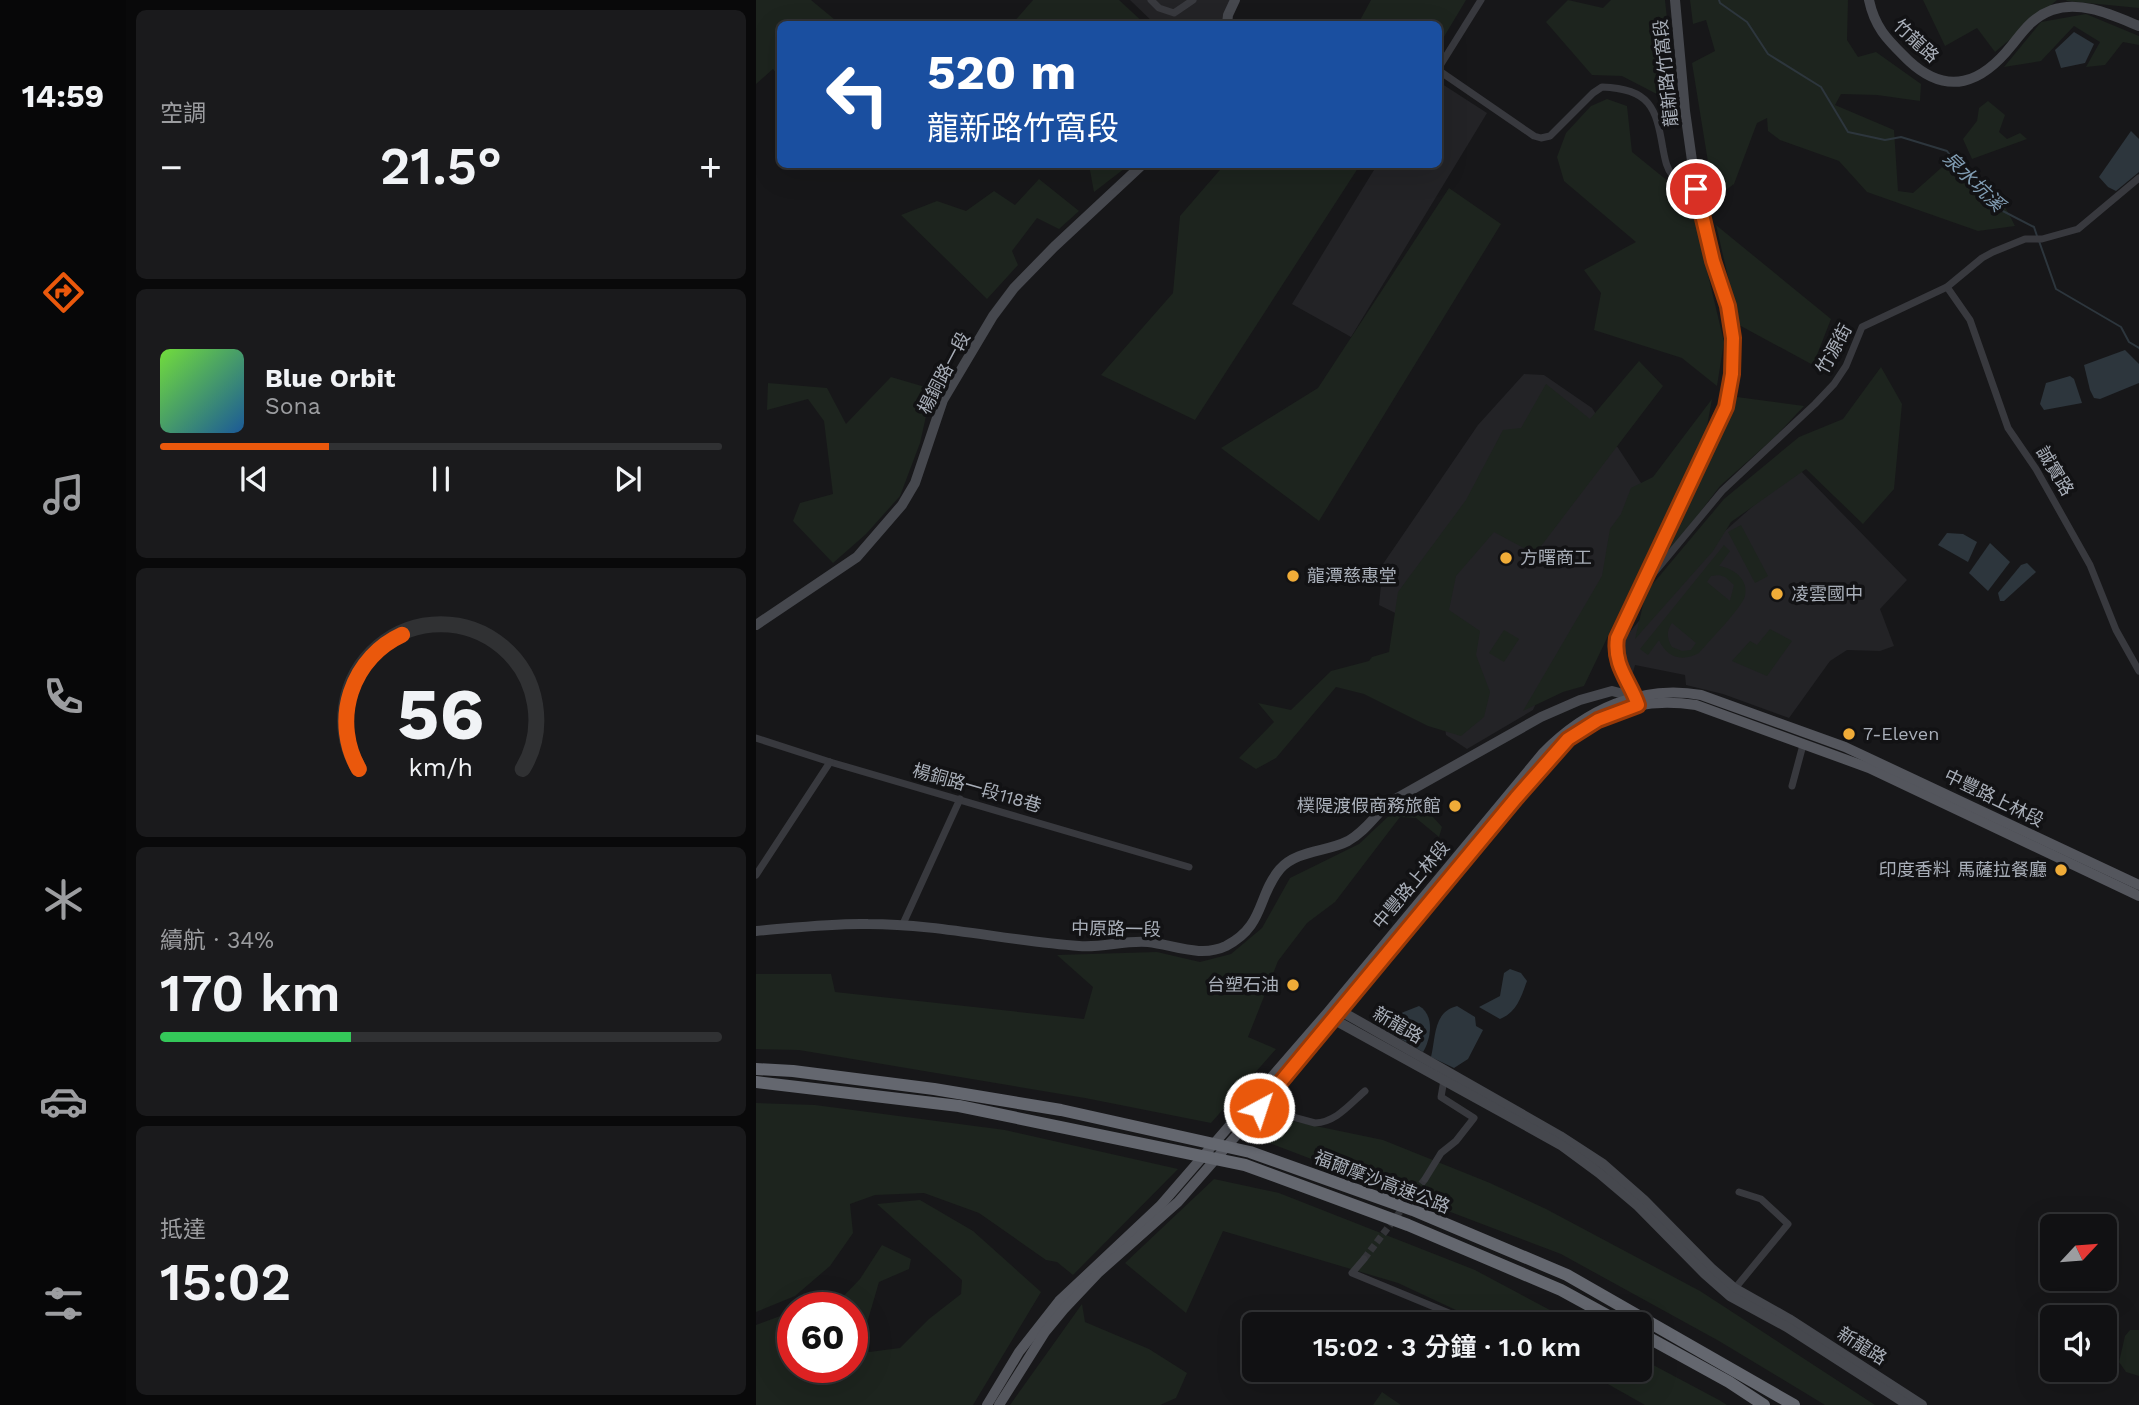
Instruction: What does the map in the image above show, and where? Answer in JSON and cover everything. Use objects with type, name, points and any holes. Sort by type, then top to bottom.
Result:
[{"type":"highway","name":"福爾摩沙高速公路","points":[[756,1069],[793,1071],[934,1089],[1061,1110],[1250,1152],[1413,1210],[1567,1275],[1794,1405]]},
{"type":"highway","name":"福爾摩沙高速公路","points":[[756,1082],[959,1106],[1245,1165],[1446,1241],[1561,1290],[1601,1312]]},
{"type":"highway","points":[[1652,1340],[1729,1382],[1764,1405]]},
{"type":"main road","name":"中豐路上林段","points":[[999,1405],[1045,1332],[1064,1309],[1098,1273],[1178,1202],[1259,1108],[1544,752],[1564,731],[1581,720],[1656,692],[1681,691],[1701,695],[1834,743],[2139,885]]},
{"type":"main road","name":"中豐路上林段","points":[[1636,701],[1696,705],[1869,768],[2139,897]]},
{"type":"main road","name":"中豐路上林段","points":[[987,1405],[1019,1352],[1059,1301],[1160,1206],[1333,1014]]},
{"type":"street","points":[[1151,0],[1158,8],[1174,13],[1193,0]]},
{"type":"street","points":[[1227,21],[1235,0]]},
{"type":"street","points":[[1442,64],[1482,0]]},
{"type":"street","name":"龍新路竹窩段","points":[[1636,701],[1622,675],[1615,649],[1617,638],[1726,407],[1732,374],[1733,338],[1728,306],[1713,261],[1696,189],[1685,111],[1675,0]]},
{"type":"street","name":"竹龍路","points":[[1869,0],[1873,19],[1885,37],[1922,73],[1942,82],[1958,83],[1975,77],[1998,59],[2035,18],[2051,11],[2081,6],[2139,26]]},
{"type":"street","points":[[1442,73],[1534,136],[1541,138],[1550,136],[1602,87],[1634,94],[1651,104],[1659,122],[1666,165],[1674,178],[1696,189]]},
{"type":"street","name":"楊銅路一段","points":[[756,625],[857,557],[902,505],[915,483],[943,400],[993,316],[1014,288],[1054,247],[1139,168]]},
{"type":"street","name":"竹源街","points":[[1641,588],[1722,491],[1834,384],[1846,366],[1862,327],[1947,287],[1982,258],[2025,239],[2037,239],[2078,229],[2139,177]]},
{"type":"street","name":"誠實路","points":[[1947,287],[1970,320],[2008,428],[2036,469],[2091,565],[2116,630],[2139,671]]},
{"type":"street","name":"中原路一段","points":[[756,931],[867,923],[958,930],[1082,947],[1146,942],[1201,952],[1225,946],[1252,926],[1271,883],[1281,868],[1292,860],[1351,839],[1369,826],[1390,802],[1541,717],[1580,700],[1612,691],[1636,701]]},
{"type":"street","name":"楊銅路一段118巷","points":[[756,738],[1189,867]]},
{"type":"street","points":[[1792,786],[1803,745]]},
{"type":"street","points":[[756,875],[830,762]]},
{"type":"street","points":[[902,926],[960,799]]},
{"type":"street","name":"新龍路","points":[[1333,1014],[1561,1145],[1638,1206],[1705,1274],[1908,1405]]},
{"type":"street","name":"新龍路","points":[[1333,1014],[1560,1136],[1603,1164],[1644,1200],[1732,1292],[1789,1319],[1922,1405]]},
{"type":"street","points":[[1425,1179],[1441,1153],[1456,1141],[1474,1118],[1441,1097],[1444,1080]]},
{"type":"street","points":[[1259,1108],[1324,1123],[1336,1117],[1365,1091]]},
{"type":"street","points":[[1732,1292],[1788,1224],[1761,1199],[1739,1192]]},
{"type":"street","points":[[1364,1259],[1352,1273],[1446,1312]]},
{"type":"shaded area","points":[[756,0],[811,0],[836,21],[777,21],[777,74],[773,69],[756,84]]},
{"type":"shaded area","points":[[1033,0],[1119,0],[1142,21],[1015,21]]},
{"type":"shaded area","points":[[1130,0],[1238,0],[1228,21],[1152,21]]},
{"type":"shaded area","points":[[1371,0],[1466,0],[1442,40],[1442,21],[1360,21]]},
{"type":"shaded area","points":[[1568,0],[1603,8],[1611,0],[1665,0],[1676,104],[1622,76],[1592,75],[1546,22]]},
{"type":"shaded area","points":[[1690,0],[1848,0],[1847,40],[1858,57],[1876,52],[1921,84],[1920,101],[1877,95],[1841,94],[1835,105],[1894,130],[1898,191],[1913,193],[1950,160],[1971,173],[1996,195],[2015,226],[1978,231],[1867,192],[1839,161],[1780,140],[1768,131],[1767,118],[1757,123],[1734,184],[1714,199],[1692,63],[1715,51],[1706,20],[1693,24]]},
{"type":"shaded area","points":[[1923,0],[2057,0],[1995,52],[1977,28],[1945,46]]},
{"type":"shaded area","points":[[2139,0],[2139,8],[2067,1]]},
{"type":"shaded area","points":[[2086,14],[2139,36],[2139,45],[2123,42],[2105,65],[2086,67],[2100,42],[2074,26],[2041,61],[2004,67],[2041,22]]},
{"type":"shaded area","points":[[2074,32],[2094,44],[2085,63],[2061,68],[2055,50]]},
{"type":"shaded area","points":[[1442,84],[1487,113],[1351,337],[1292,304],[1375,168],[1442,168]]},
{"type":"shaded area","points":[[1607,99],[1627,106],[1632,152],[1690,199],[1724,342],[1717,386],[1682,358],[1594,330],[1601,293],[1584,270],[1636,242],[1564,181],[1557,157],[1566,133],[1591,106]]},
{"type":"shaded area","points":[[1988,101],[2005,115],[1999,132],[2007,139],[2020,133],[2027,139],[1972,159],[1963,139],[1977,121],[1979,108]]},
{"type":"shaded area","points":[[2131,131],[2139,139],[2139,172],[2116,191],[2099,177]]},
{"type":"shaded area","points":[[1090,168],[1125,168],[1094,192]]},
{"type":"shaded area","points":[[1222,168],[1358,168],[1195,420],[1101,375],[1173,293],[1180,216]]},
{"type":"shaded area","points":[[1039,179],[1079,211],[1059,229],[1037,218],[1012,251],[1018,265],[987,299],[901,215],[937,201],[966,211],[994,191],[1015,205]]},
{"type":"shaded area","points":[[1449,188],[1501,224],[1319,521],[1221,448],[1318,388]]},
{"type":"shaded area","points":[[1716,225],[1831,319],[1813,365],[1739,325]]},
{"type":"shaded area","points":[[2125,350],[2139,364],[2139,383],[2100,399],[2094,398],[2084,365]]},
{"type":"shaded area","points":[[1639,361],[1663,386],[1535,554],[1494,532],[1456,576],[1449,610],[1480,631],[1476,655],[1490,692],[1484,717],[1461,736],[1428,726],[1364,694],[1336,687],[1276,758],[1256,769],[1239,758],[1274,722],[1258,703],[1291,710],[1331,671],[1369,661],[1372,657],[1389,652],[1398,592],[1466,500],[1503,430],[1521,428],[1546,384],[1590,419]]},
{"type":"shaded area","points":[[1881,367],[1902,404],[1894,489],[1863,524],[1806,469],[1731,522],[1713,551],[1635,639],[1646,592],[1724,499],[1799,437],[1843,419]]},
{"type":"shaded area","name":"方曙商工","points":[[1524,374],[1544,375],[1592,408],[1641,483],[1628,552],[1547,679],[1533,710],[1467,749],[1446,735],[1442,705],[1446,638],[1379,605],[1383,564],[1478,425]]},
{"type":"shaded area","points":[[2070,376],[2074,379],[2082,403],[2044,410],[2040,404],[2046,383]]},
{"type":"shaded area","points":[[891,377],[932,389],[920,443],[900,496],[866,534],[833,563],[793,521],[800,503],[833,494],[824,421],[808,399],[767,410],[768,383],[827,388],[846,424]]},
{"type":"shaded area","points":[[1737,397],[1804,406],[1775,437],[1720,486],[1659,566],[1654,561],[1669,542]]},
{"type":"shaded area","points":[[1712,399],[1706,432],[1584,686],[1563,692],[1523,711],[1602,576],[1610,529],[1621,514],[1631,488],[1653,477]]},
{"type":"shaded area","name":"凌雲國中","points":[[1797,467],[1907,580],[1880,609],[1894,646],[1880,651],[1847,650],[1830,661],[1789,718],[1723,694],[1686,685],[1685,675],[1635,665],[1631,680],[1622,661],[1624,639],[1681,570]]},
{"type":"shaded area","points":[[1741,525],[1768,576],[1755,583],[1728,532]]},
{"type":"shaded area","points":[[1947,533],[1963,534],[1977,542],[1968,562],[1938,545]]},
{"type":"shaded area","points":[[1990,543],[2010,562],[1988,591],[1969,573]]},
{"type":"shaded area","points":[[1724,545],[1730,551],[1719,566],[1739,575],[1746,590],[1742,602],[1731,617],[1699,653],[1693,656],[1676,657],[1666,651],[1659,640],[1648,655],[1640,649]],"holes":[[[1719,575],[1734,585],[1730,601],[1707,582],[1711,576]],[[1672,623],[1696,643],[1691,650],[1682,651],[1672,647],[1668,635]]]},
{"type":"shaded area","points":[[2027,563],[2036,572],[2004,601],[2000,601],[1998,593],[2021,565]]},
{"type":"shaded area","points":[[1770,629],[1792,641],[1767,676],[1732,661],[1750,641],[1757,645]]},
{"type":"shaded area","points":[[1504,630],[1519,639],[1504,662],[1489,653]]},
{"type":"shaded area","points":[[1414,796],[1442,827],[1439,837],[1416,818],[1400,817],[1335,902],[1307,923],[1278,961],[1248,1037],[1276,1049],[1211,1123],[1085,1098],[799,1050],[756,1049],[756,974],[831,974],[835,992],[1084,1019],[1093,987],[1057,955],[1157,952],[1200,962],[1231,954],[1262,928],[1290,878],[1359,844]]},
{"type":"shaded area","points":[[1510,969],[1521,973],[1527,981],[1514,1008],[1500,1019],[1479,1007],[1500,996],[1504,973]]},
{"type":"shaded area","points":[[1419,1006],[1428,1015],[1430,1028],[1423,1052],[1384,1029],[1391,1017]]},
{"type":"shaded area","points":[[1457,1006],[1475,1017],[1476,1026],[1483,1030],[1468,1059],[1454,1068],[1431,1057],[1440,1020],[1449,1009]]},
{"type":"shaded area","points":[[756,1103],[815,1105],[1005,1130],[1178,1169],[1073,1275],[1057,1262],[1046,1260],[979,1213],[924,1193],[875,1195],[850,1204],[853,1233],[830,1266],[800,1292],[777,1292],[777,1303],[756,1312]]},
{"type":"shaded area","points":[[1267,1116],[1383,1140],[1490,1183],[1546,1209],[1700,1291],[1875,1405],[1825,1405],[1719,1341],[1561,1254],[1248,1135]]},
{"type":"shaded area","points":[[1214,1179],[1279,1193],[1475,1270],[1554,1312],[1460,1312],[1398,1283],[1223,1231],[1186,1313],[1125,1263]]},
{"type":"shaded area","points":[[920,1200],[973,1231],[1041,1292],[973,1405],[756,1405],[756,1325],[777,1317],[777,1383],[868,1383],[868,1346],[869,1352],[900,1348],[929,1319],[961,1294],[962,1280],[877,1204]]},
{"type":"shaded area","points":[[882,1245],[911,1259],[909,1269],[879,1282],[868,1320],[868,1292],[847,1292],[860,1279]]},
{"type":"shaded area","points":[[1082,1304],[1085,1322],[1149,1349],[1187,1373],[1176,1398],[1160,1405],[1010,1405]]},
{"type":"shaded area","points":[[2130,1330],[2139,1330],[2139,1376],[2126,1372],[2119,1362],[2125,1336]]},
{"type":"shaded area","points":[[1652,1364],[1727,1405],[1645,1405],[1604,1382],[1652,1382]]},
{"type":"shaded area","points":[[1382,1392],[1401,1405],[1373,1405]]},
{"type":"waterway","name":"泉水坑溪","points":[[1719,0],[1747,22],[1768,54],[1821,87],[1848,132],[1885,140],[1901,137],[1947,151],[1968,180],[1997,208],[2034,227],[2037,236]]},
{"type":"waterway","name":"泉水坑溪","points":[[2039,241],[2056,289],[2121,327],[2129,342],[2139,348]]},
{"type":"tunnel","points":[[1364,1259],[1425,1179]]},
{"type":"place","name":"方曙商工","points":[[1506,558]]},
{"type":"place","name":"龍潭慈惠堂","points":[[1293,576]]},
{"type":"place","name":"凌雲國中","points":[[1777,594]]},
{"type":"place","name":"7-Eleven","points":[[1849,734]]},
{"type":"place","name":"樸隄渡假商務旅館","points":[[1455,806]]},
{"type":"place","name":"印度香料 馬薩拉餐廳","points":[[2061,870]]},
{"type":"place","name":"台塑石油","points":[[1293,985]]},
{"type":"route","points":[[1259,1108],[1568,739],[1598,720],[1638,705],[1617,662],[1617,638],[1726,407],[1732,374],[1733,338],[1728,306],[1713,261],[1696,189]]}]
